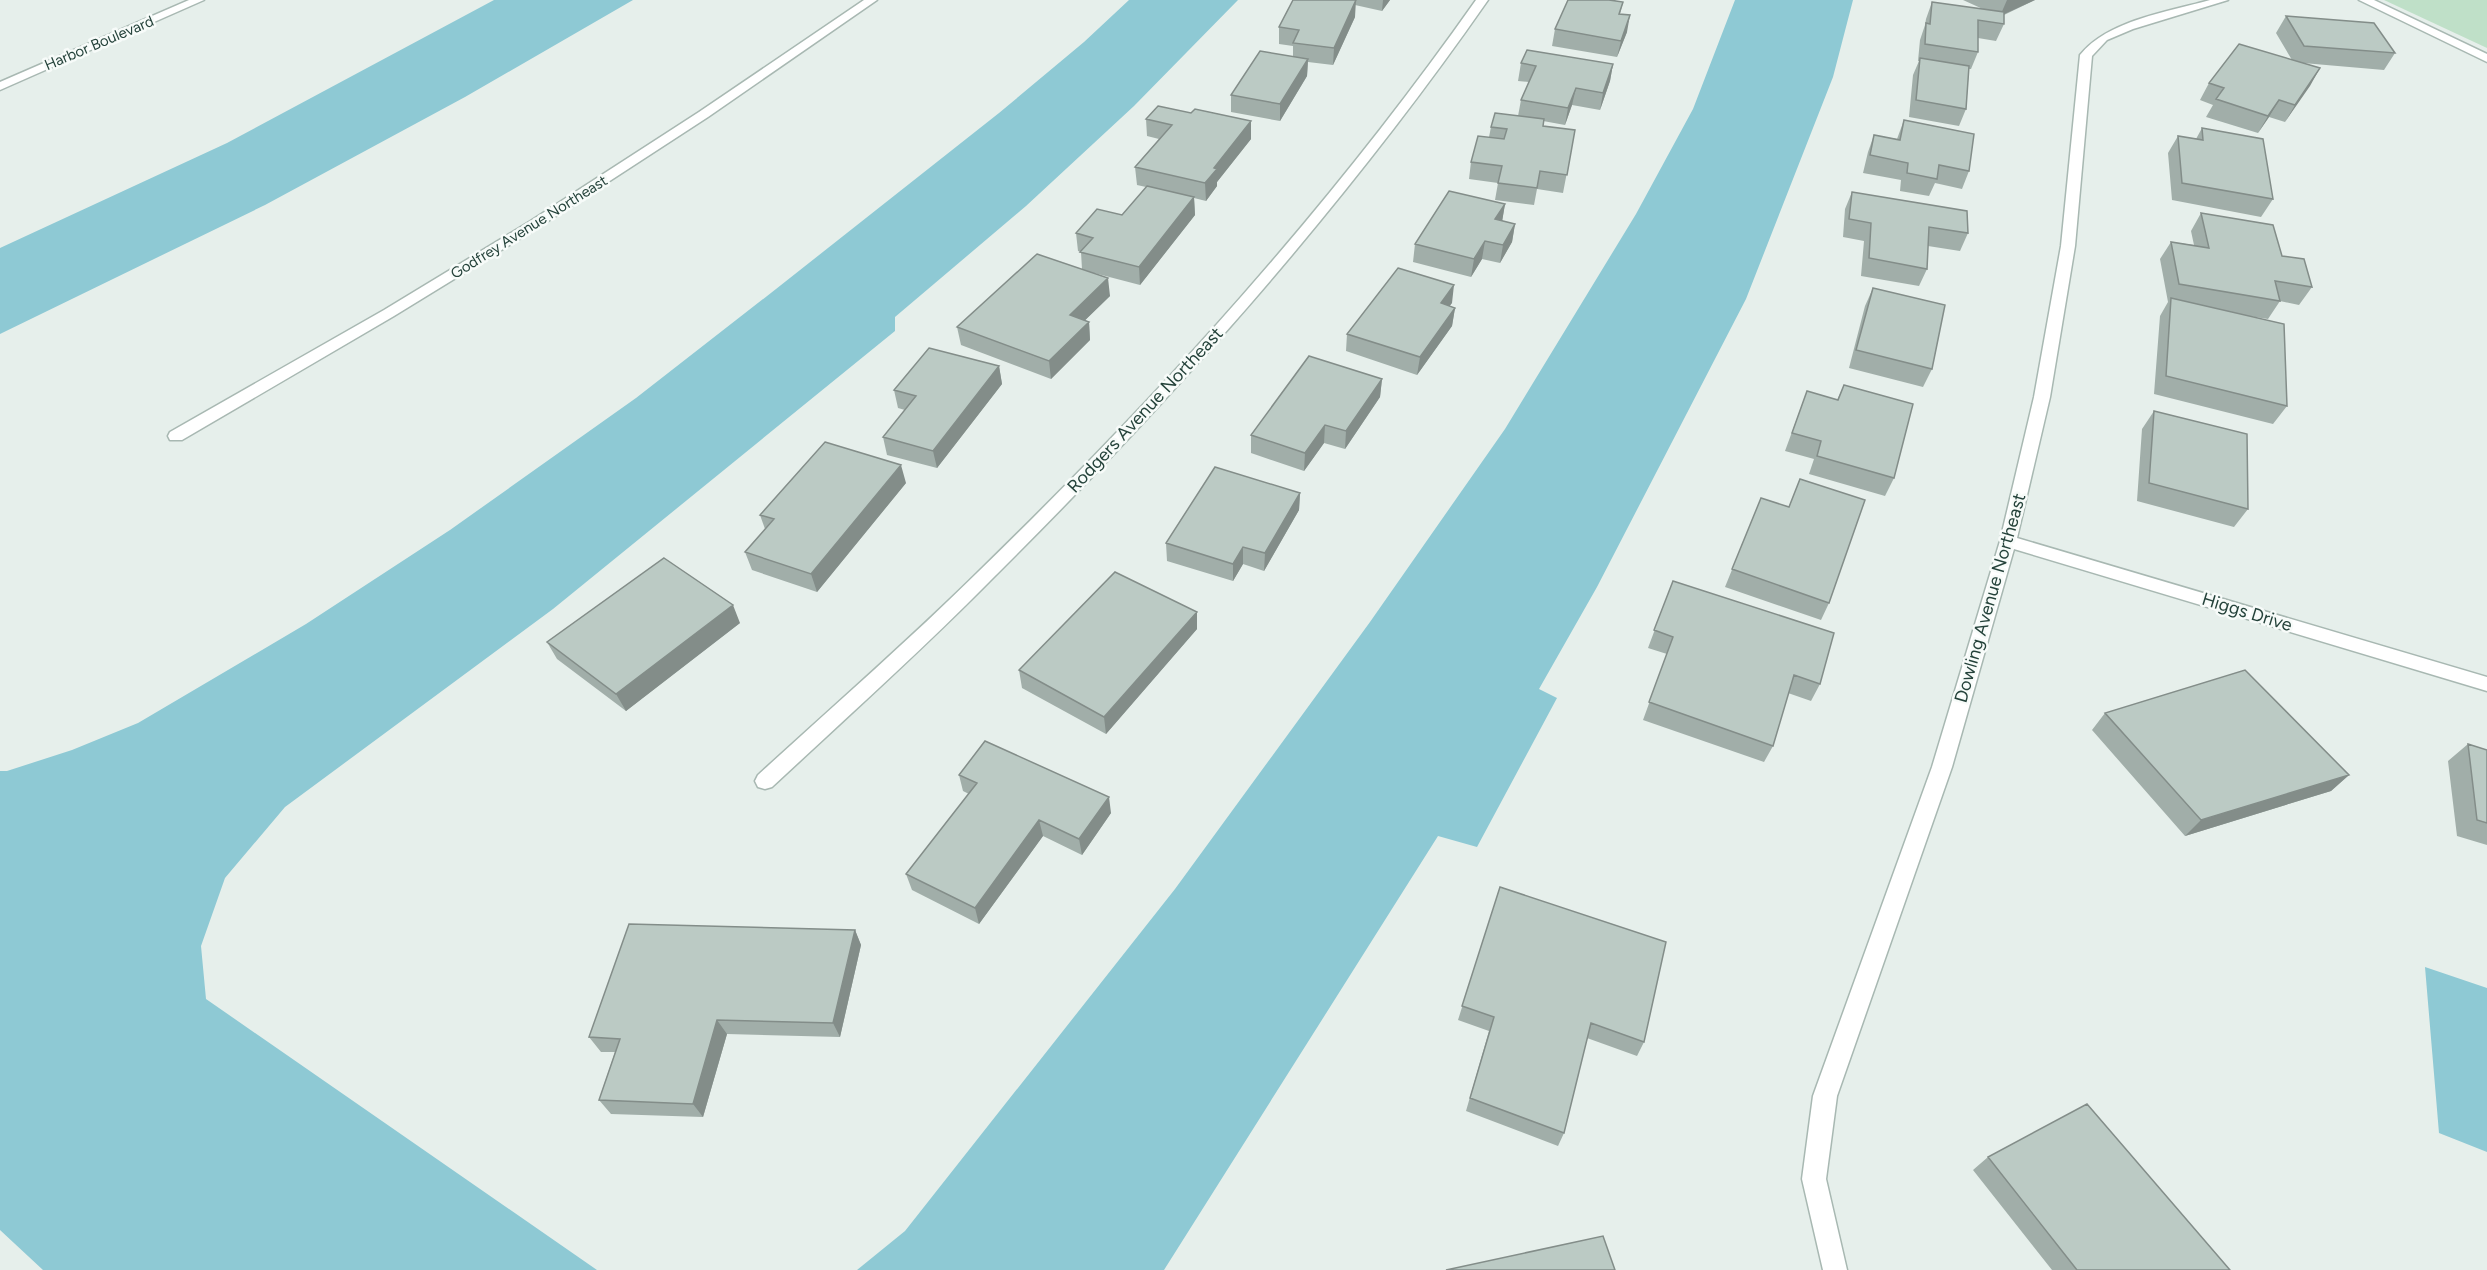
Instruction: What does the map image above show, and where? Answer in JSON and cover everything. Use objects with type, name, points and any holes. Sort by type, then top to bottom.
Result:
[{"type":"street","name":"Harbor Boulevard","points":[[0,86],[198,0]]},
{"type":"street","name":"Godfrey Avenue Northeast","points":[[176,436],[419,295],[576,198],[724,103],[871,0]]},
{"type":"street","name":"Rodgers Avenue Northeast","points":[[765,781],[982,579],[1144,413],[1269,276],[1365,162],[1439,64],[1482,0]]},
{"type":"street","name":"Dowling Avenue Northeast","points":[[1835,1270],[1814,1179],[1825,1096],[1942,767],[2008,541],[2042,397],[2068,246],[2086,55],[2103,38],[2129,27],[2222,0]]},
{"type":"street","points":[[2365,0],[2487,58]]},
{"type":"street","name":"Higgs Drive","points":[[2008,541],[2487,684]]},
{"type":"green space","points":[[2384,0],[2487,0],[2487,48]]},
{"type":"water","points":[[494,0],[633,0],[465,97],[265,205],[0,334],[0,248],[227,143]]},
{"type":"water","points":[[1129,0],[1238,0],[1134,106],[1026,206],[895,317],[895,331],[553,609],[285,807],[225,878],[201,946],[206,999],[597,1270],[43,1270],[0,1230],[0,771],[7,771],[72,750],[138,723],[306,624],[450,530],[636,398],[776,289],[999,113],[1084,42]]},
{"type":"water","points":[[1735,0],[1853,0],[1833,77],[1746,299],[1597,587],[1539,689],[1557,698],[1477,847],[1438,836],[1164,1270],[857,1270],[905,1231],[1175,889],[1370,622],[1505,429],[1636,214],[1693,109]]},
{"type":"water","points":[[2425,967],[2487,988],[2487,1152],[2439,1133]]},
{"type":"building","points":[[1293,0],[1356,0],[1334,48],[1293,43],[1299,30],[1279,27]]},
{"type":"building","points":[[1568,0],[1623,2],[1619,14],[1630,15],[1621,41],[1555,29]]},
{"type":"building","points":[[1932,2],[2004,12],[2004,24],[1978,20],[1978,52],[1925,44],[1926,23],[1930,24]]},
{"type":"building","points":[[2286,16],[2374,23],[2395,53],[2304,46]]},
{"type":"building","points":[[2239,44],[2320,68],[2295,105],[2279,100],[2268,116],[2216,99],[2224,88],[2209,83]]},
{"type":"building","points":[[1527,50],[1613,64],[1603,93],[1576,88],[1568,108],[1521,100],[1536,66],[1521,63]]},
{"type":"building","points":[[1260,51],[1308,59],[1280,104],[1231,95]]},
{"type":"building","points":[[1920,58],[1969,66],[1966,109],[1916,100]]},
{"type":"building","points":[[1158,106],[1191,113],[1195,109],[1251,121],[1205,183],[1135,167],[1172,125],[1146,119]]},
{"type":"building","points":[[1495,113],[1544,119],[1543,126],[1575,130],[1567,175],[1540,171],[1537,188],[1498,183],[1502,166],[1471,162],[1478,136],[1504,139],[1507,129],[1491,127]]},
{"type":"building","points":[[1904,120],[1974,134],[1969,171],[1939,165],[1937,179],[1907,173],[1908,163],[1870,155],[1874,135],[1900,140]]},
{"type":"building","points":[[2202,128],[2263,139],[2273,199],[2182,183],[2178,136],[2203,140]]},
{"type":"building","points":[[1147,186],[1194,197],[1139,267],[1080,252],[1093,238],[1076,233],[1097,209],[1122,215]]},
{"type":"building","points":[[1449,191],[1505,204],[1495,219],[1515,224],[1503,245],[1485,241],[1474,259],[1415,244]]},
{"type":"building","points":[[1852,192],[1967,211],[1968,233],[1929,227],[1927,269],[1869,258],[1871,223],[1849,219]]},
{"type":"building","points":[[2201,213],[2273,225],[2282,256],[2304,259],[2312,287],[2275,281],[2280,301],[2179,284],[2171,242],[2209,248]]},
{"type":"building","points":[[1037,254],[1108,278],[1070,315],[1089,322],[1049,361],[957,327]]},
{"type":"building","points":[[1398,268],[1454,285],[1441,303],[1455,308],[1420,357],[1347,334]]},
{"type":"building","points":[[1873,288],[1945,305],[1932,369],[1856,350]]},
{"type":"building","points":[[2171,298],[2284,324],[2287,406],[2166,376]]},
{"type":"building","points":[[929,348],[999,366],[933,451],[883,437],[916,396],[894,390]]},
{"type":"building","points":[[1309,356],[1382,379],[1346,431],[1325,425],[1305,453],[1251,435]]},
{"type":"building","points":[[1844,385],[1913,404],[1894,478],[1817,456],[1821,441],[1792,433],[1807,391],[1838,400]]},
{"type":"building","points":[[2154,411],[2247,434],[2248,509],[2149,483]]},
{"type":"building","points":[[825,442],[901,465],[811,574],[745,552],[774,519],[760,515]]},
{"type":"building","points":[[1215,467],[1300,493],[1265,553],[1243,547],[1233,564],[1166,543]]},
{"type":"building","points":[[1800,479],[1865,500],[1829,603],[1732,569],[1761,498],[1789,507]]},
{"type":"building","points":[[664,558],[733,605],[616,694],[547,642]]},
{"type":"building","points":[[1115,572],[1197,612],[1104,717],[1019,670]]},
{"type":"building","points":[[1673,581],[1834,633],[1820,684],[1794,675],[1773,746],[1649,702],[1673,637],[1654,630]]},
{"type":"building","points":[[2245,670],[2349,775],[2201,820],[2105,713]]},
{"type":"building","points":[[985,741],[1109,797],[1079,839],[1039,820],[975,908],[906,874],[977,783],[959,775]]},
{"type":"building","points":[[2468,744],[2487,750],[2487,823],[2477,820]]},
{"type":"building","points":[[1500,887],[1666,942],[1644,1042],[1591,1023],[1564,1133],[1470,1098],[1494,1017],[1462,1006]]},
{"type":"building","points":[[629,924],[855,930],[833,1023],[717,1020],[693,1104],[599,1100],[620,1039],[589,1037]]},
{"type":"building","points":[[2087,1104],[2230,1270],[2077,1270],[1988,1157]]},
{"type":"building","points":[[1603,1236],[1615,1270],[1446,1270]]}]
